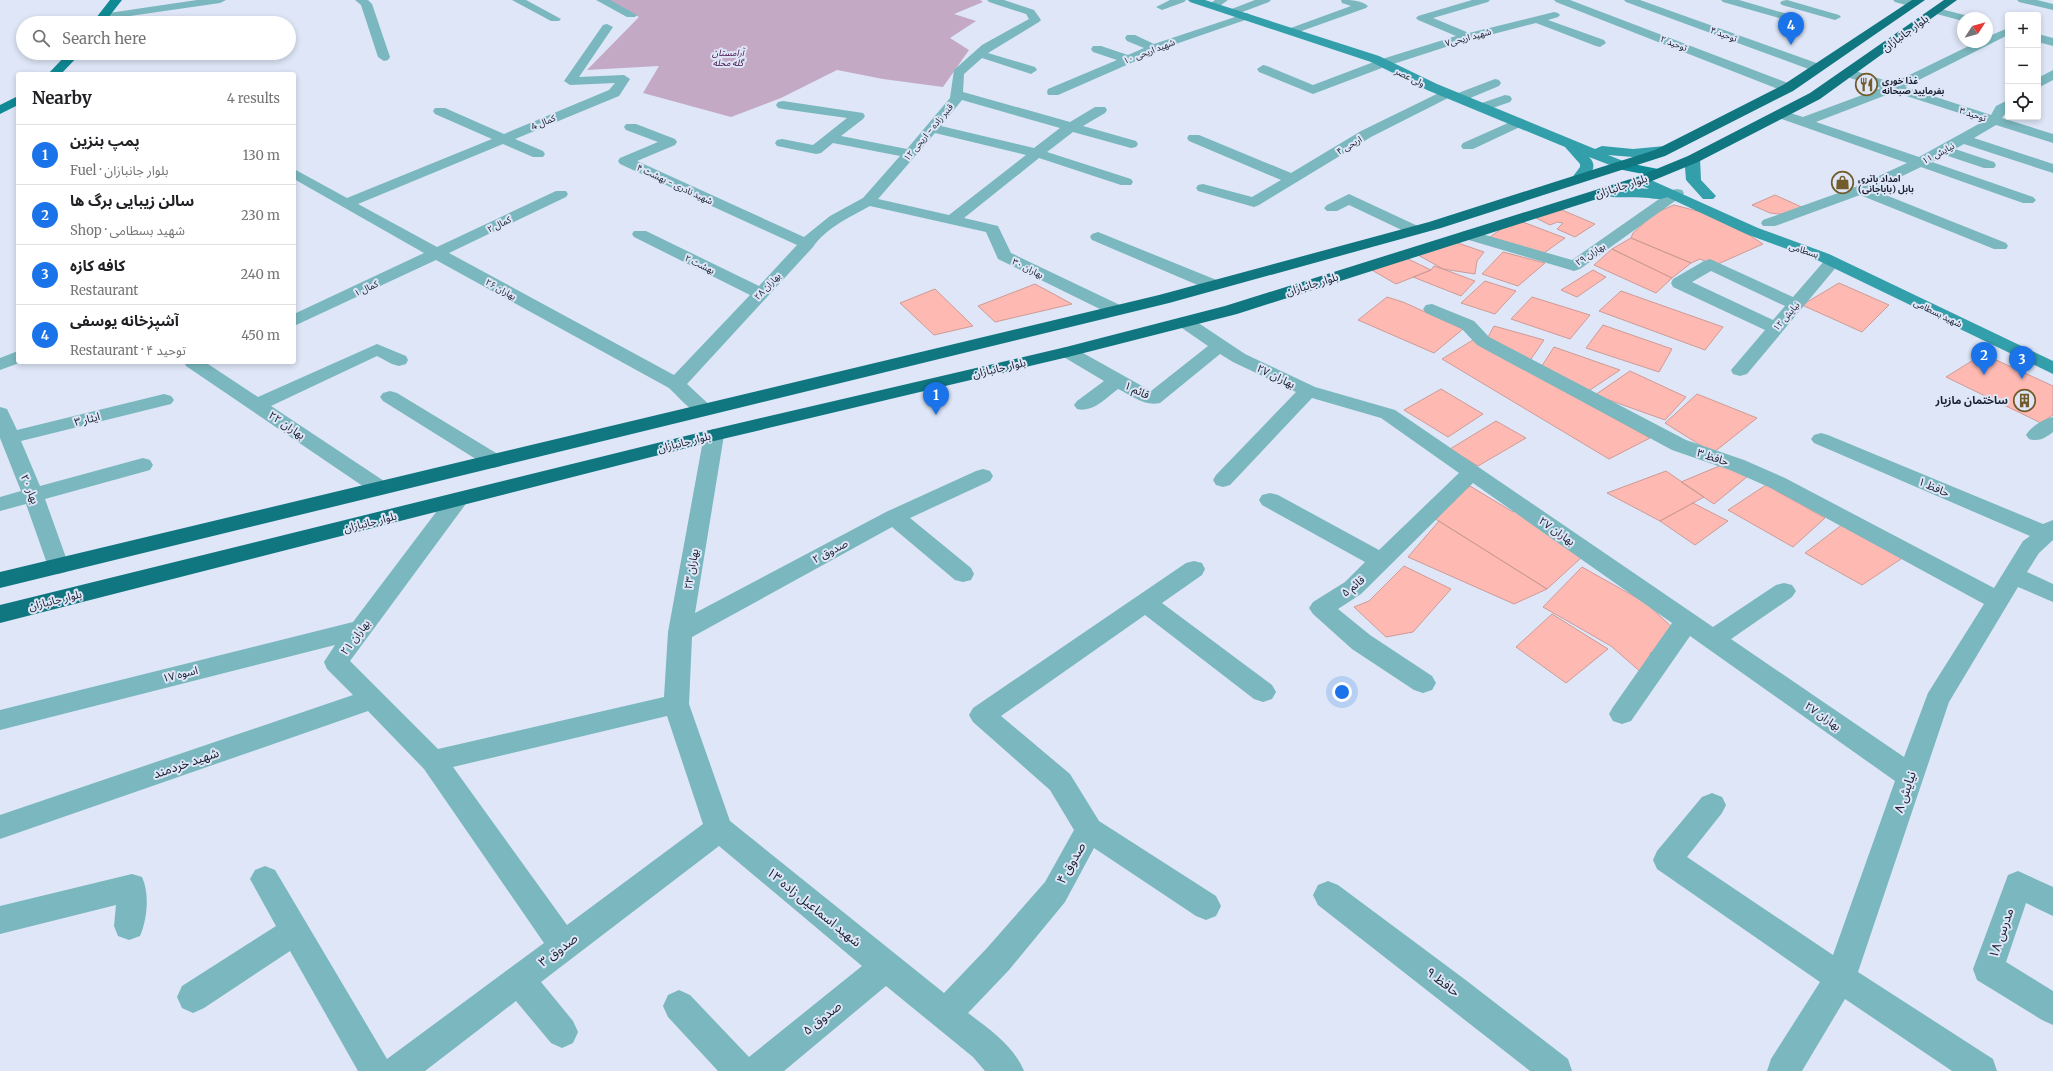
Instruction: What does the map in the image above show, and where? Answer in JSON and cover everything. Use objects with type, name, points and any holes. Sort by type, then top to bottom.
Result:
[{"type":"highway","name":"بلوار جانبازان","points":[[0,614],[714,435],[1068,352],[1231,310],[1602,192],[1650,176],[1693,159],[1815,96],[1952,0]]},
{"type":"highway","name":"بلوار جانبازان","points":[[0,580],[1116,310],[1414,230],[1622,166],[1665,150],[1788,88],[1910,1]]},
{"type":"main road","points":[[103,16],[116,0]]},
{"type":"main road","name":"ولی عصر","points":[[1194,0],[1218,3],[1233,12],[1383,63],[1452,96],[1622,166]]},
{"type":"main road","points":[[56,72],[68,60]]},
{"type":"main road","points":[[0,110],[16,101]]},
{"type":"main road","points":[[1568,143],[1617,152],[1633,153],[1665,150]]},
{"type":"main road","points":[[1568,143],[1587,163],[1587,168],[1578,180]]},
{"type":"main road","points":[[1693,159],[1691,175],[1693,182],[1708,196]]},
{"type":"main road","points":[[1622,166],[1650,176]]},
{"type":"main road","name":"بسطامی","points":[[1650,176],[1674,195],[1752,231],[1828,260]]},
{"type":"main road","name":"بسطامی","points":[[1650,176],[1708,196],[1769,224],[1792,236],[1828,260]]},
{"type":"main road","points":[[1602,192],[1639,191],[1674,195]]},
{"type":"main road","name":"شهید بسطامی","points":[[1828,260],[2053,368]]},
{"type":"street","points":[[124,16],[220,0]]},
{"type":"street","points":[[361,0],[366,4],[384,57]]},
{"type":"street","points":[[518,0],[555,19]]},
{"type":"street","points":[[602,0],[631,15]]},
{"type":"street","name":"قنبر زاده - اریحی ۱۲","points":[[868,201],[956,99],[958,73],[986,48],[1035,20],[1030,12],[993,0]]},
{"type":"street","points":[[1162,7],[1180,0]]},
{"type":"street","points":[[1233,12],[1265,0]]},
{"type":"street","points":[[1468,37],[1422,18],[1484,0]]},
{"type":"street","name":"توحید ۲","points":[[1560,0],[1788,88]]},
{"type":"street","name":"توحید ۴","points":[[1630,0],[1818,68]]},
{"type":"street","points":[[1727,0],[1797,20]]},
{"type":"street","points":[[2023,0],[2053,8]]},
{"type":"street","points":[[1292,31],[1362,6],[1346,1]]},
{"type":"street","points":[[1765,11],[1790,1],[1835,17]]},
{"type":"street","points":[[1937,11],[1957,16]]},
{"type":"street","name":"شهید اریحی۷","points":[[1263,69],[1313,90],[1383,63],[1468,37],[1554,15]]},
{"type":"street","name":"شهید اریحی ۱۰","points":[[1053,92],[1154,48],[1247,16]]},
{"type":"street","points":[[1535,20],[1600,43]]},
{"type":"street","points":[[1650,34],[1692,23]]},
{"type":"street","points":[[1994,26],[2005,29]]},
{"type":"street","name":"کمال 4","points":[[346,204],[614,93],[624,79],[570,81],[607,27]]},
{"type":"street","points":[[1488,32],[1507,37]]},
{"type":"street","points":[[1993,38],[2005,32]]},
{"type":"street","points":[[1131,38],[1154,48]]},
{"type":"street","points":[[2041,39],[2053,42]]},
{"type":"street","points":[[1805,121],[1893,88],[1974,48]]},
{"type":"street","points":[[1096,49],[1127,59]]},
{"type":"street","points":[[980,54],[1031,70]]},
{"type":"street","name":"توحید ۳","points":[[1848,73],[2053,139]]},
{"type":"street","points":[[2041,82],[2053,74]]},
{"type":"street","points":[[1279,90],[1297,83]]},
{"type":"street","name":"اریحی ۴","points":[[1203,188],[1254,202],[1366,134],[1452,96],[1495,83]]},
{"type":"street","points":[[956,94],[1131,144]]},
{"type":"street","points":[[1481,108],[1505,99]]},
{"type":"street","points":[[782,143],[816,150],[858,116],[783,105]]},
{"type":"street","points":[[1994,121],[2001,109],[2005,106]]},
{"type":"street","points":[[868,201],[952,220],[1072,126],[1100,110]]},
{"type":"street","points":[[440,111],[505,138],[538,154]]},
{"type":"street","points":[[1781,114],[1805,121],[2028,200]]},
{"type":"street","name":"نیایش ۱۱","points":[[1769,224],[1860,190],[1945,150],[1994,121]]},
{"type":"street","points":[[1468,146],[1517,123]]},
{"type":"street","name":"شهید نادری - بهشت ۴","points":[[631,127],[670,142],[625,161],[807,244]]},
{"type":"street","points":[[932,128],[1037,153],[1126,182]]},
{"type":"street","points":[[829,138],[910,154]]},
{"type":"street","points":[[1194,138],[1292,179]]},
{"type":"street","points":[[1963,139],[2053,169]]},
{"type":"street","points":[[1945,150],[1989,165]]},
{"type":"street","name":"بهاران ۲۶","points":[[296,174],[346,204],[676,384],[705,410]]},
{"type":"street","points":[[1860,190],[2000,246]]},
{"type":"street","name":"کمال ۲","points":[[438,254],[561,194]]},
{"type":"street","name":"بهاران ۲۹","points":[[1468,235],[1574,266],[1674,195]]},
{"type":"street","points":[[1332,208],[1349,200],[1414,230]]},
{"type":"street","name":"بهاران ۲۸","points":[[676,384],[807,244],[812,236],[835,219],[868,201]]},
{"type":"street","name":"بهاران ۳۰","points":[[952,220],[992,229],[1004,256],[1116,310]]},
{"type":"street","name":"بهشت ۲","points":[[640,234],[760,293]]},
{"type":"street","points":[[1098,237],[1213,285]]},
{"type":"street","name":"کمال ۱","points":[[296,320],[438,254]]},
{"type":"street","name":"نیایش ۱۲","points":[[1740,370],[1796,305],[1828,260]]},
{"type":"street","points":[[1775,328],[1679,283],[1710,264],[1796,305]]},
{"type":"street","name":"حافظ ۳","points":[[1432,309],[1468,325],[1483,341],[1679,445],[1736,465],[1778,483],[1998,600]]},
{"type":"street","name":"بهاران ۲۷","points":[[1185,322],[1239,358],[1308,391],[1388,414],[1910,776]]},
{"type":"street","name":"قائم ۱","points":[[1068,352],[1117,381],[1153,399],[1220,345]]},
{"type":"street","points":[[257,405],[377,349],[399,360]]},
{"type":"street","points":[[0,364],[16,358]]},
{"type":"street","name":"بهاران ۲۲","points":[[200,364],[257,405],[380,488]]},
{"type":"street","points":[[1084,405],[1117,381]]},
{"type":"street","points":[[1224,480],[1308,391]]},
{"type":"street","points":[[390,398],[494,461]]},
{"type":"street","name":"ایثار ۳","points":[[8,449],[164,400]]},
{"type":"street","name":"بهار ۲۰","points":[[0,413],[8,449],[33,495],[58,566]]},
{"type":"street","points":[[2036,435],[2053,423]]},
{"type":"street","name":"بهاران ۲۳","points":[[676,704],[680,632],[714,435]]},
{"type":"street","name":"حافظ ۱","points":[[1821,439],[2050,531]]},
{"type":"street","points":[[0,504],[143,465]]},
{"type":"street","name":"قائم ۵","points":[[1423,684],[1361,642],[1321,608],[1353,588],[1472,472]]},
{"type":"street","name":"صدوق ۲","points":[[680,632],[894,516],[982,476]]},
{"type":"street","name":"بهاران ۲۱","points":[[457,500],[336,662],[433,761],[564,946]]},
{"type":"street","points":[[1270,500],[1381,561]]},
{"type":"street","points":[[894,516],[963,574]]},
{"type":"street","name":"نیایش ۸","points":[[1782,1071],[1840,978],[1937,700],[2031,547],[2050,531]]},
{"type":"street","points":[[1194,570],[1145,602],[1263,692]]},
{"type":"street","points":[[2014,575],[2053,594]]},
{"type":"street","points":[[1714,639],[1784,591]]},
{"type":"street","name":"صدوق ۴","points":[[945,1014],[998,959],[1055,892],[1089,830],[1060,782],[982,715],[1145,602]]},
{"type":"street","points":[[1622,714],[1687,621]]},
{"type":"street","name":"اسوه ۱۷","points":[[0,720],[361,629]]},
{"type":"street","name":"شهید خردمند","points":[[0,827],[372,699]]},
{"type":"street","points":[[433,761],[676,704],[719,829]]},
{"type":"street","points":[[1712,805],[1667,860],[1840,978],[1981,1071]]},
{"type":"street","name":"صدوق ۳","points":[[398,1071],[719,829]]},
{"type":"street","name":"شهید اسماعیل زاده ۱۳","points":[[719,829],[984,1046],[1008,1071]]},
{"type":"street","points":[[1089,830],[1206,906]]},
{"type":"street","points":[[265,879],[376,1071]]},
{"type":"street","name":"مدرس ۱۸","points":[[2053,902],[2018,884],[1988,969],[2053,1009]]},
{"type":"street","points":[[0,920],[132,887],[129,926]]},
{"type":"street","name":"حافظ ۹","points":[[1328,895],[1452,989],[1556,1071]]},
{"type":"street","points":[[193,997],[295,931]]},
{"type":"street","name":"صدوق ۵","points":[[758,1071],[886,966]]},
{"type":"street","points":[[518,980],[562,1032]]},
{"type":"street","points":[[679,1006],[740,1071]]},
{"type":"green space","name":"آرامستان گله محله","points":[[606,0],[980,0],[983,2],[954,14],[976,21],[950,38],[969,50],[943,87],[883,79],[837,70],[781,98],[731,117],[643,93],[659,66],[587,70],[639,17]]},
{"type":"building","points":[[1775,195],[1806,209],[1787,215],[1770,213],[1752,205]]},
{"type":"building","points":[[1674,205],[1705,213],[1743,231],[1763,244],[1718,264],[1709,263],[1700,259],[1691,263],[1631,238],[1633,233],[1655,213]]},
{"type":"building","points":[[1562,210],[1595,224],[1575,237],[1557,229],[1563,223],[1557,222],[1550,225],[1536,218]]},
{"type":"building","points":[[1520,221],[1565,238],[1544,253],[1490,237],[1504,227]]},
{"type":"building","points":[[1631,238],[1691,263],[1672,278],[1612,249]]},
{"type":"building","points":[[1455,242],[1484,252],[1477,261],[1475,274],[1443,269],[1418,255]]},
{"type":"building","points":[[1612,249],[1672,278],[1656,293],[1594,265]]},
{"type":"building","points":[[1503,252],[1545,263],[1518,286],[1482,274]]},
{"type":"building","points":[[1404,257],[1431,270],[1396,284],[1370,269]]},
{"type":"building","points":[[1434,266],[1475,281],[1461,296],[1413,277],[1431,270]]},
{"type":"building","points":[[1593,270],[1606,277],[1577,297],[1561,290]]},
{"type":"building","points":[[1485,281],[1516,291],[1495,314],[1461,303]]},
{"type":"building","points":[[1839,283],[1889,305],[1862,332],[1802,305]]},
{"type":"building","points":[[1035,284],[1072,304],[995,322],[978,306]]},
{"type":"building","points":[[935,289],[973,326],[934,335],[900,303]]},
{"type":"building","points":[[1621,291],[1723,327],[1705,350],[1599,311]]},
{"type":"building","points":[[1387,297],[1403,302],[1463,329],[1434,353],[1358,320]]},
{"type":"building","points":[[1532,297],[1590,315],[1570,339],[1511,319]]},
{"type":"building","points":[[1603,325],[1672,349],[1659,372],[1586,348]]},
{"type":"building","points":[[1494,326],[1544,340],[1529,362],[1487,339]]},
{"type":"building","points":[[1473,340],[1650,438],[1609,459],[1442,359]]},
{"type":"building","points":[[1554,347],[1620,370],[1587,392],[1540,369]]},
{"type":"building","name":"ساختمان مازیار","points":[[1983,354],[2053,386],[2053,415],[2041,423],[1946,377]]},
{"type":"building","points":[[1630,371],[1686,397],[1665,420],[1595,395]]},
{"type":"building","points":[[1441,389],[1483,414],[1448,437],[1404,410]]},
{"type":"building","points":[[1697,394],[1757,418],[1713,453],[1665,423]]},
{"type":"building","points":[[1496,421],[1526,438],[1478,466],[1450,449]]},
{"type":"building","points":[[1724,464],[1748,476],[1714,504],[1681,482]]},
{"type":"building","points":[[1666,471],[1704,497],[1660,521],[1607,493]]},
{"type":"building","points":[[1766,485],[1825,518],[1793,547],[1728,510]]},
{"type":"building","points":[[1470,486],[1513,512],[1518,508],[1582,557],[1547,589],[1429,515]]},
{"type":"building","points":[[1693,503],[1728,521],[1695,545],[1660,521]]},
{"type":"building","points":[[1439,521],[1547,589],[1514,604],[1408,557]]},
{"type":"building","points":[[1843,524],[1904,557],[1862,585],[1805,553]]},
{"type":"building","points":[[1404,566],[1451,589],[1413,632],[1386,637],[1354,607],[1369,601]]},
{"type":"building","points":[[1582,567],[1646,603],[1674,629],[1656,658],[1651,652],[1643,674],[1611,646],[1543,607]]},
{"type":"building","points":[[1552,614],[1608,649],[1566,683],[1516,647]]},
{"type":"place","name":"آشپزخانه یوسفی","points":[[1791,45]]},
{"type":"place","name":"غذا خوری بفرمایید صبحانه","points":[[1867,85]]},
{"type":"place","name":"امداد باتری بابل (باباجانی)","points":[[1842,183]]},
{"type":"place","name":"سالن زیبایی برگ ها","points":[[1984,375]]},
{"type":"place","name":"کافه کازه","points":[[2022,379]]},
{"type":"place","name":"ساختمان مازیار","points":[[2024,400]]},
{"type":"place","name":"پمپ بنزین","points":[[936,415]]}]
